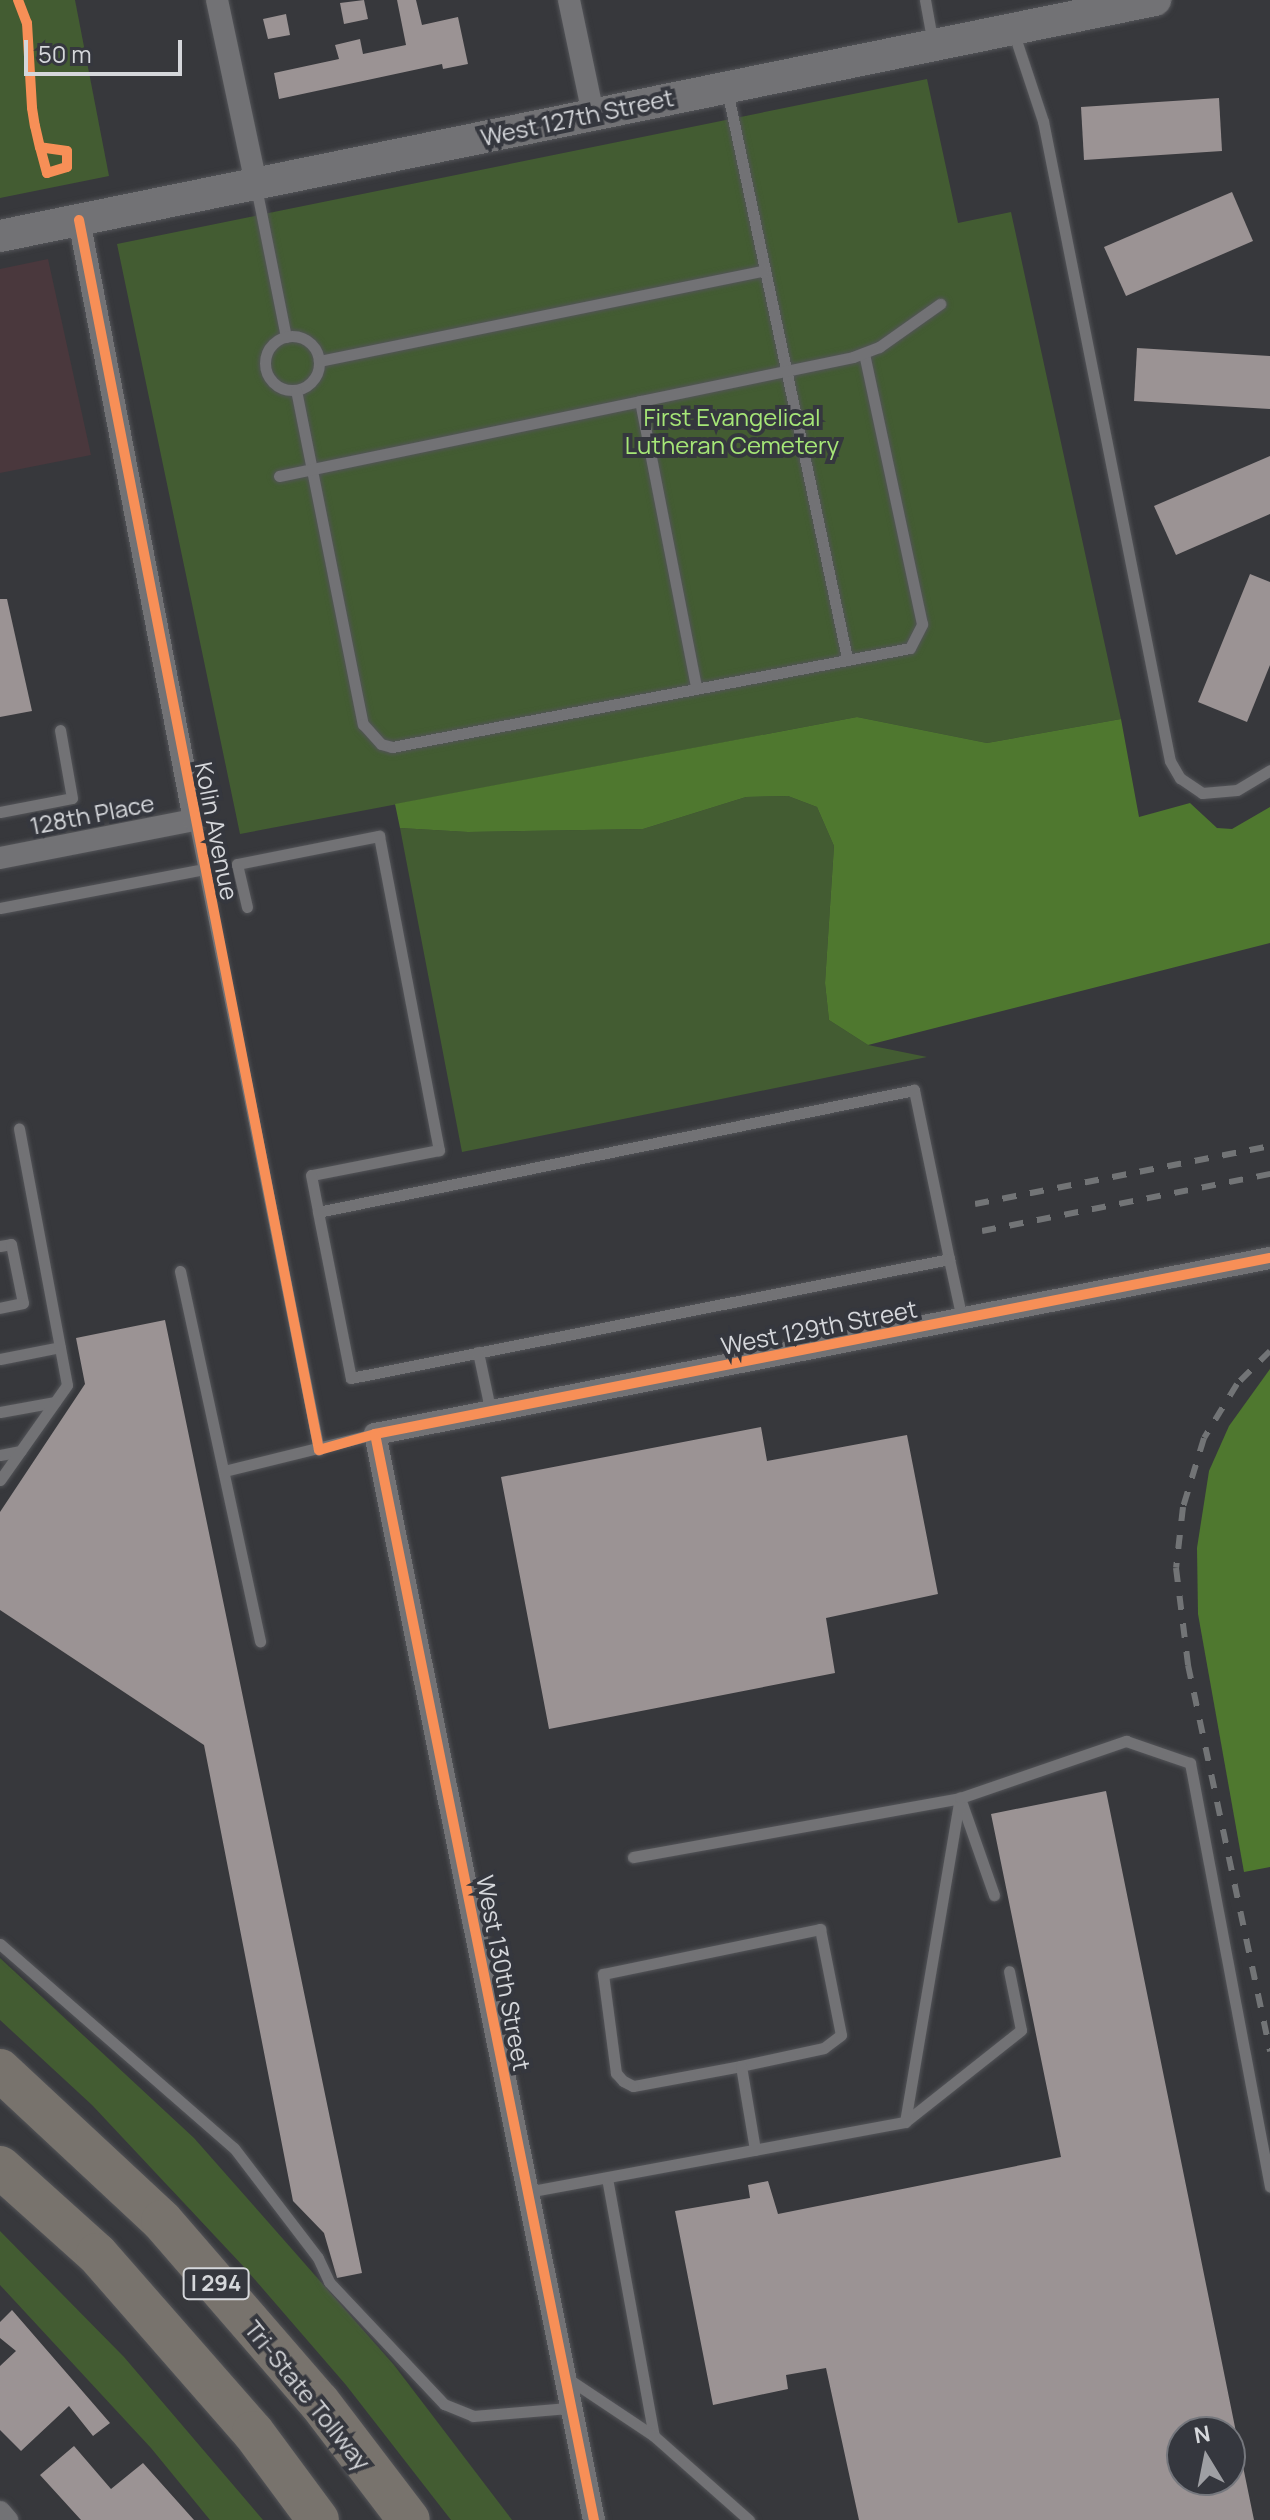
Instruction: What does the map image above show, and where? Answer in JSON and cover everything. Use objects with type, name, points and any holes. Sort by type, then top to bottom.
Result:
[{"type":"highway","name":"Tri-State Tollway","points":[[0,2070],[162,2221],[319,2402],[409,2520]]},
{"type":"highway","name":"I 294","points":[[0,2167],[97,2254],[253,2432],[318,2520]]},
{"type":"main road","name":"West 127th Street","points":[[0,236],[726,85],[1012,29],[1082,7],[1155,0]]},
{"type":"street","points":[[217,0],[256,183]]},
{"type":"street","points":[[569,0],[593,114]]},
{"type":"street","name":"Kolin Avenue","points":[[79,220],[194,820]]},
{"type":"street","name":"128th Place","points":[[0,858],[194,820]]},
{"type":"street","name":"West 129th Street","points":[[375,1434],[1270,1258]]},
{"type":"street","name":"West 130th Street","points":[[375,1434],[594,2520]]},
{"type":"street","points":[[0,2512],[7,2520]]},
{"type":"lane","points":[[925,0],[933,44]]},
{"type":"lane","points":[[1012,29],[1043,121],[1170,761],[1180,778],[1202,793],[1237,790],[1270,770]]},
{"type":"lane","points":[[726,85],[847,658]]},
{"type":"lane","points":[[256,183],[286,337]]},
{"type":"lane","points":[[319,361],[763,271]]},
{"type":"lane","points":[[279,476],[864,353],[940,304]]},
{"type":"lane","points":[[286,337],[309,342],[319,361],[315,377],[296,390],[272,381],[265,364],[271,347],[286,337]]},
{"type":"lane","points":[[296,390],[363,724],[381,744],[392,747],[910,648],[922,624],[864,353]]},
{"type":"lane","points":[[640,401],[696,687]]},
{"type":"lane","points":[[0,812],[72,798],[60,730]]},
{"type":"lane","name":"Kolin Avenue","points":[[194,820],[319,1450]]},
{"type":"lane","points":[[247,907],[237,864],[379,836],[439,1150],[311,1175],[351,1378],[949,1259]]},
{"type":"lane","points":[[0,908],[204,869]]},
{"type":"lane","points":[[318,1212],[914,1090],[962,1319]]},
{"type":"lane","points":[[0,1480],[67,1385],[19,1128]]},
{"type":"lane","points":[[0,1246],[11,1244],[23,1303],[0,1308]]},
{"type":"lane","points":[[180,1271],[260,1641]]},
{"type":"lane","points":[[0,1359],[60,1347]]},
{"type":"lane","points":[[478,1352],[491,1413]]},
{"type":"lane","points":[[0,1412],[55,1402]]},
{"type":"lane","points":[[224,1471],[375,1434]]},
{"type":"lane","points":[[0,1455],[21,1451]]},
{"type":"lane","points":[[633,1857],[960,1798],[1126,1741],[1190,1763],[1270,2187]]},
{"type":"lane","points":[[960,1798],[994,1895]]},
{"type":"lane","points":[[905,2122],[960,1798]]},
{"type":"lane","points":[[820,1929],[841,2035],[824,2048],[741,2066],[633,2086],[623,2081],[616,2073],[603,1974],[820,1929]]},
{"type":"lane","points":[[0,1944],[234,2148],[318,2258],[329,2282],[444,2404],[473,2416],[569,2408]]},
{"type":"lane","points":[[527,2192],[905,2122],[1021,2030],[1009,1971]]},
{"type":"lane","points":[[741,2066],[755,2150]]},
{"type":"lane","points":[[607,2178],[654,2436]]},
{"type":"lane","points":[[563,2376],[654,2436],[749,2520]]},
{"type":"shaded area","points":[[48,259],[91,455],[0,473],[0,269]]},
{"type":"green space","points":[[0,0],[75,0],[109,176],[0,198]]},
{"type":"green space","name":"First Evangelical Lutheran Cemetery","points":[[927,79],[958,223],[1011,212],[1121,719],[987,743],[857,717],[240,834],[117,244]]},
{"type":"green space","points":[[857,717],[987,743],[1121,719],[1139,817],[1190,803],[1217,828],[1232,829],[1270,807],[1270,943],[868,1045],[829,1020],[825,983],[834,846],[817,807],[788,796],[746,797],[643,829],[468,832],[400,828],[395,804]]},
{"type":"green space","points":[[788,796],[817,807],[834,846],[825,983],[829,1020],[868,1045],[927,1057],[462,1152],[400,828],[468,832],[643,829],[746,797]]},
{"type":"green space","points":[[1270,1369],[1270,1867],[1244,1872],[1198,1614],[1197,1548],[1209,1471],[1229,1426]]},
{"type":"green space","points":[[0,1958],[194,2138],[394,2365],[512,2520],[451,2520],[346,2385],[244,2267],[92,2105],[0,2020]]},
{"type":"green space","points":[[0,2231],[124,2357],[263,2520],[210,2520],[151,2448],[0,2285]]},
{"type":"building","points":[[364,0],[368,19],[344,24],[340,3]]},
{"type":"building","points":[[397,0],[416,0],[422,25],[458,17],[468,64],[443,69],[442,64],[279,99],[274,73],[339,59],[335,45],[360,39],[363,54],[406,45]]},
{"type":"building","points":[[286,14],[290,35],[268,39],[263,19]]},
{"type":"building","points":[[1219,98],[1222,151],[1084,160],[1081,107]]},
{"type":"building","points":[[1232,192],[1253,241],[1126,296],[1104,247]]},
{"type":"building","points":[[1137,348],[1270,356],[1270,409],[1134,401]]},
{"type":"building","points":[[1270,456],[1270,514],[1176,555],[1154,506]]},
{"type":"building","points":[[1250,574],[1270,582],[1270,665],[1247,722],[1198,702]]},
{"type":"building","points":[[0,599],[7,599],[32,711],[0,717]]},
{"type":"building","points":[[165,1320],[362,2273],[337,2278],[324,2233],[293,2201],[204,1745],[0,1610],[0,1512],[85,1384],[76,1338]]},
{"type":"building","points":[[761,1427],[767,1461],[907,1435],[938,1594],[826,1618],[835,1673],[549,1729],[501,1477]]},
{"type":"building","points":[[1106,1791],[1233,2416],[1166,2416],[1166,2496],[1246,2496],[1246,2481],[1254,2520],[859,2520],[826,2368],[786,2375],[788,2389],[713,2405],[675,2211],[750,2198],[748,2185],[768,2181],[778,2214],[1061,2157],[991,1814]]},
{"type":"building","points":[[12,2310],[110,2423],[93,2436],[69,2406],[21,2451],[0,2430],[0,2366],[16,2351],[0,2338],[0,2322]]},
{"type":"building","points":[[74,2446],[111,2489],[143,2463],[194,2520],[81,2520],[40,2475]]},
{"type":"railway","points":[[975,1204],[1270,1146]]},
{"type":"railway","points":[[982,1231],[1270,1174]]},
{"type":"railway","points":[[1270,1351],[1237,1384],[1204,1438],[1183,1507],[1176,1568],[1188,1665],[1270,2051]]},
{"type":"cycle path","points":[[18,0],[27,23],[32,108],[35,126],[40,147],[47,173],[67,167],[67,151],[40,147]]},
{"type":"cycle path","points":[[79,220],[319,1450],[375,1434],[1270,1258]]},
{"type":"cycle path","points":[[375,1434],[594,2520]]}]
